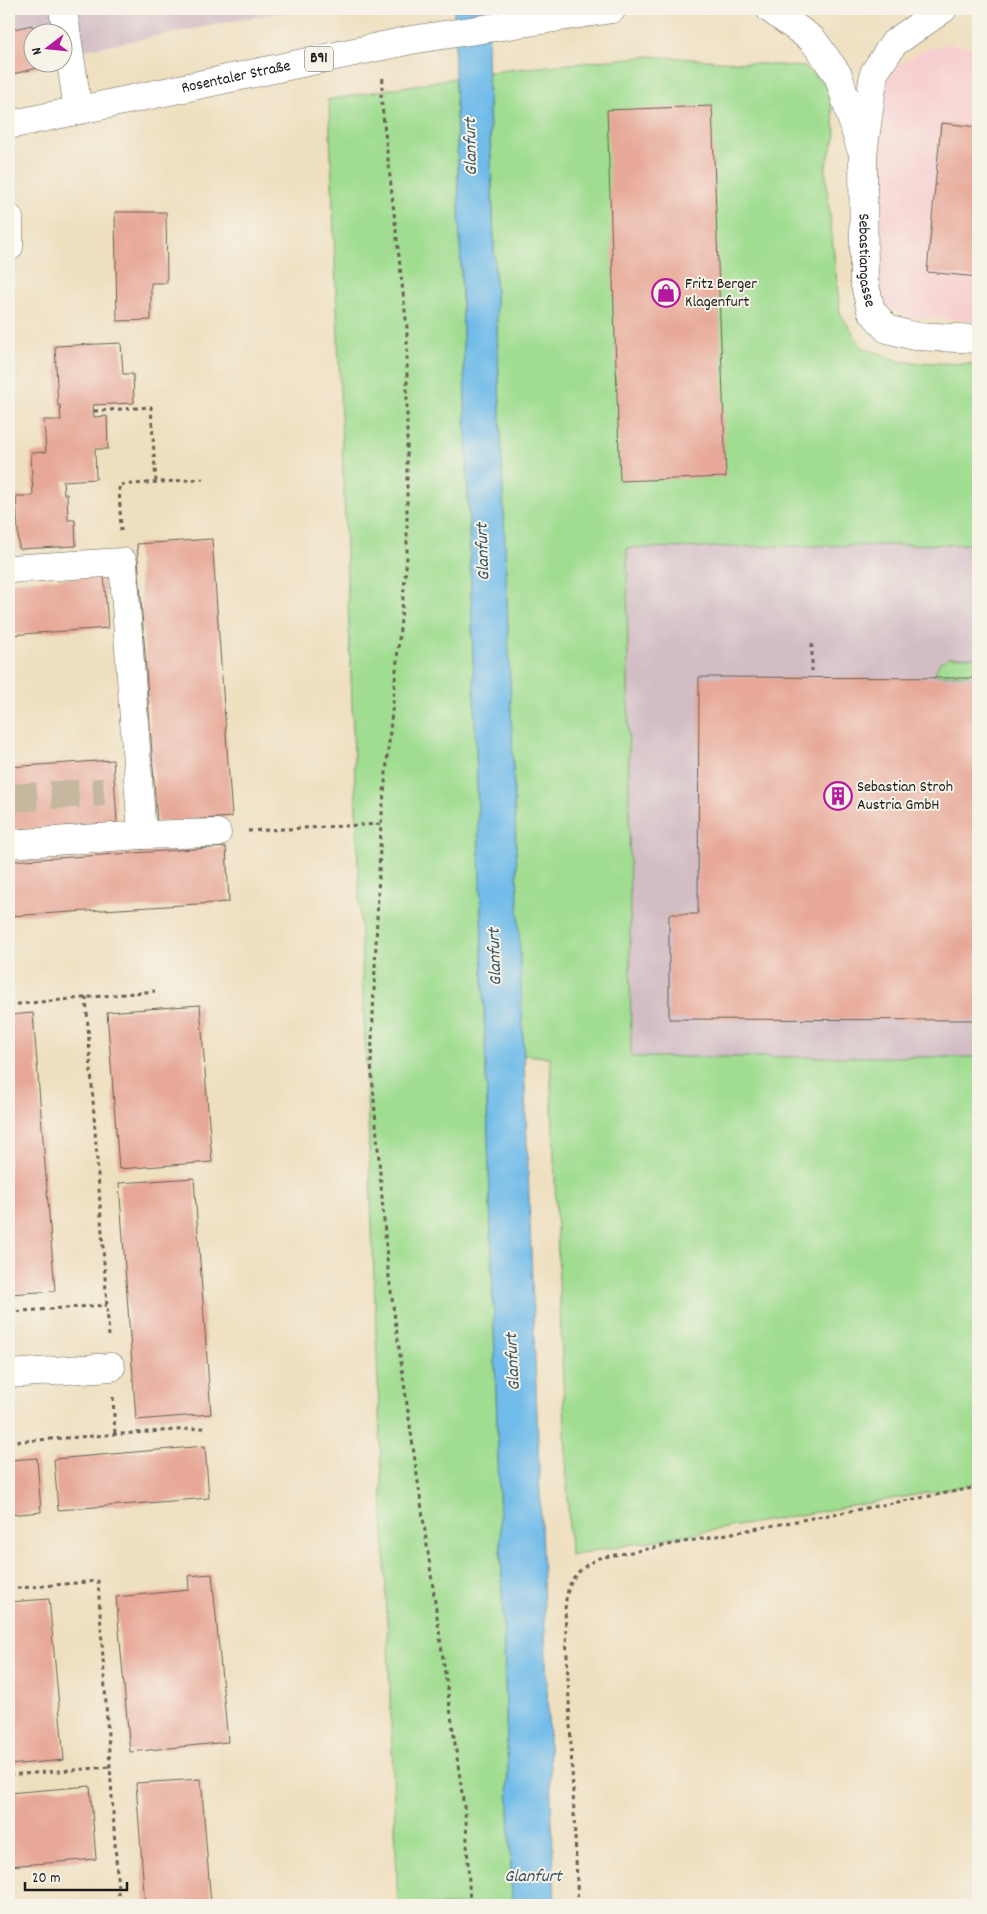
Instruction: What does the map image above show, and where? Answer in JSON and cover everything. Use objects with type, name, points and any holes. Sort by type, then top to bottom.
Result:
[{"type":"street","points":[[63,9],[78,110]]},
{"type":"street","name":"Rosentaler Straße","points":[[9,125],[411,40],[541,19],[570,12],[612,9]]},
{"type":"street","name":"Sebastiangasse","points":[[770,9],[813,40],[838,75],[863,154]]},
{"type":"street","name":"Sebastiangasse","points":[[943,9],[894,43],[874,73],[863,154],[864,281],[871,310],[887,329],[914,336],[978,339]]},
{"type":"street","points":[[9,218],[9,247]]},
{"type":"street","points":[[9,569],[123,562],[142,835]]},
{"type":"street","points":[[9,844],[142,835],[217,833]]},
{"type":"street","points":[[9,1374],[111,1367]]},
{"type":"path","points":[[381,91],[407,328],[407,557],[381,824],[372,1063],[388,1270],[466,1820],[470,1905]]},
{"type":"path","points":[[94,411],[151,407],[156,482]]},
{"type":"path","points":[[123,562],[119,485],[203,479]]},
{"type":"path","points":[[812,644],[812,671]]},
{"type":"path","points":[[217,833],[381,824]]},
{"type":"path","points":[[9,1005],[155,991]]},
{"type":"path","points":[[86,998],[115,1434]]},
{"type":"path","points":[[9,1312],[107,1305]]},
{"type":"path","points":[[9,1442],[204,1428]]},
{"type":"path","points":[[578,1905],[565,1610],[566,1592],[572,1578],[582,1566],[599,1558],[978,1487]]},
{"type":"path","points":[[9,1589],[98,1582],[119,1904],[70,1905]]},
{"type":"path","points":[[9,1775],[110,1767]]},
{"type":"shaded area","points":[[9,9],[298,9],[72,52],[72,22],[22,22],[22,62],[9,65]]},
{"type":"shaded area","points":[[946,44],[978,48],[978,320],[909,318],[886,306],[878,281],[877,108],[881,86],[897,67],[919,52]]},
{"type":"shaded area","points":[[978,544],[978,1057],[631,1058],[627,547]]},
{"type":"green space","points":[[651,56],[804,67],[828,87],[836,135],[825,168],[840,313],[862,347],[902,362],[978,364],[978,544],[627,548],[631,1057],[978,1057],[978,1484],[570,1555],[550,1057],[523,1055],[488,72]]},
{"type":"green space","points":[[455,78],[512,1905],[398,1905],[329,104],[327,100]]},
{"type":"green space","points":[[950,657],[978,657],[978,675],[934,675],[940,662]]},
{"type":"water","name":"Glanfurt","points":[[454,9],[492,9],[487,54],[555,1905],[512,1905]]},
{"type":"building","points":[[22,27],[22,72],[9,75],[9,30]]},
{"type":"building","name":"Fritz Berger Klagenfurt","points":[[712,106],[726,477],[620,481],[607,110]]},
{"type":"building","points":[[941,123],[978,127],[978,277],[927,272]]},
{"type":"building","points":[[115,212],[166,212],[167,283],[151,283],[151,320],[117,321]]},
{"type":"building","points":[[121,343],[123,374],[133,374],[134,403],[93,405],[94,417],[107,416],[108,449],[95,449],[96,479],[63,481],[64,494],[67,494],[68,520],[75,520],[76,546],[19,549],[16,496],[33,496],[31,453],[46,452],[44,420],[61,420],[60,405],[58,406],[55,346]]},
{"type":"building","points":[[212,539],[232,817],[157,822],[137,544]]},
{"type":"building","points":[[104,575],[108,628],[9,635],[9,582]]},
{"type":"building","name":"Sebastian Stroh Austria GmbH","points":[[699,677],[978,678],[978,1020],[669,1019],[669,914],[698,914]]},
{"type":"building","points":[[113,760],[117,823],[9,830],[9,767]]},
{"type":"building","points":[[226,847],[229,902],[9,916],[9,861]]},
{"type":"building","points":[[200,1005],[212,1162],[119,1169],[107,1012]]},
{"type":"building","points":[[33,1013],[55,1291],[9,1294],[9,1015]]},
{"type":"building","points":[[194,1178],[211,1414],[136,1420],[119,1183]]},
{"type":"building","points":[[205,1446],[209,1498],[58,1510],[54,1459]]},
{"type":"building","points":[[37,1458],[41,1512],[9,1515],[9,1460]]},
{"type":"building","points":[[212,1574],[228,1742],[130,1752],[116,1597],[189,1590],[188,1576]]},
{"type":"building","points":[[49,1599],[64,1760],[9,1765],[9,1602]]},
{"type":"building","points":[[201,1779],[211,1905],[145,1905],[136,1783]]},
{"type":"building","points":[[90,1786],[96,1859],[9,1866],[9,1793]]},
{"type":"tunnel","points":[[9,798],[104,792]]},
{"type":"place","name":"Fritz Berger Klagenfurt","points":[[666,293]]},
{"type":"place","name":"Sebastian Stroh Austria GmbH","points":[[838,796]]}]
